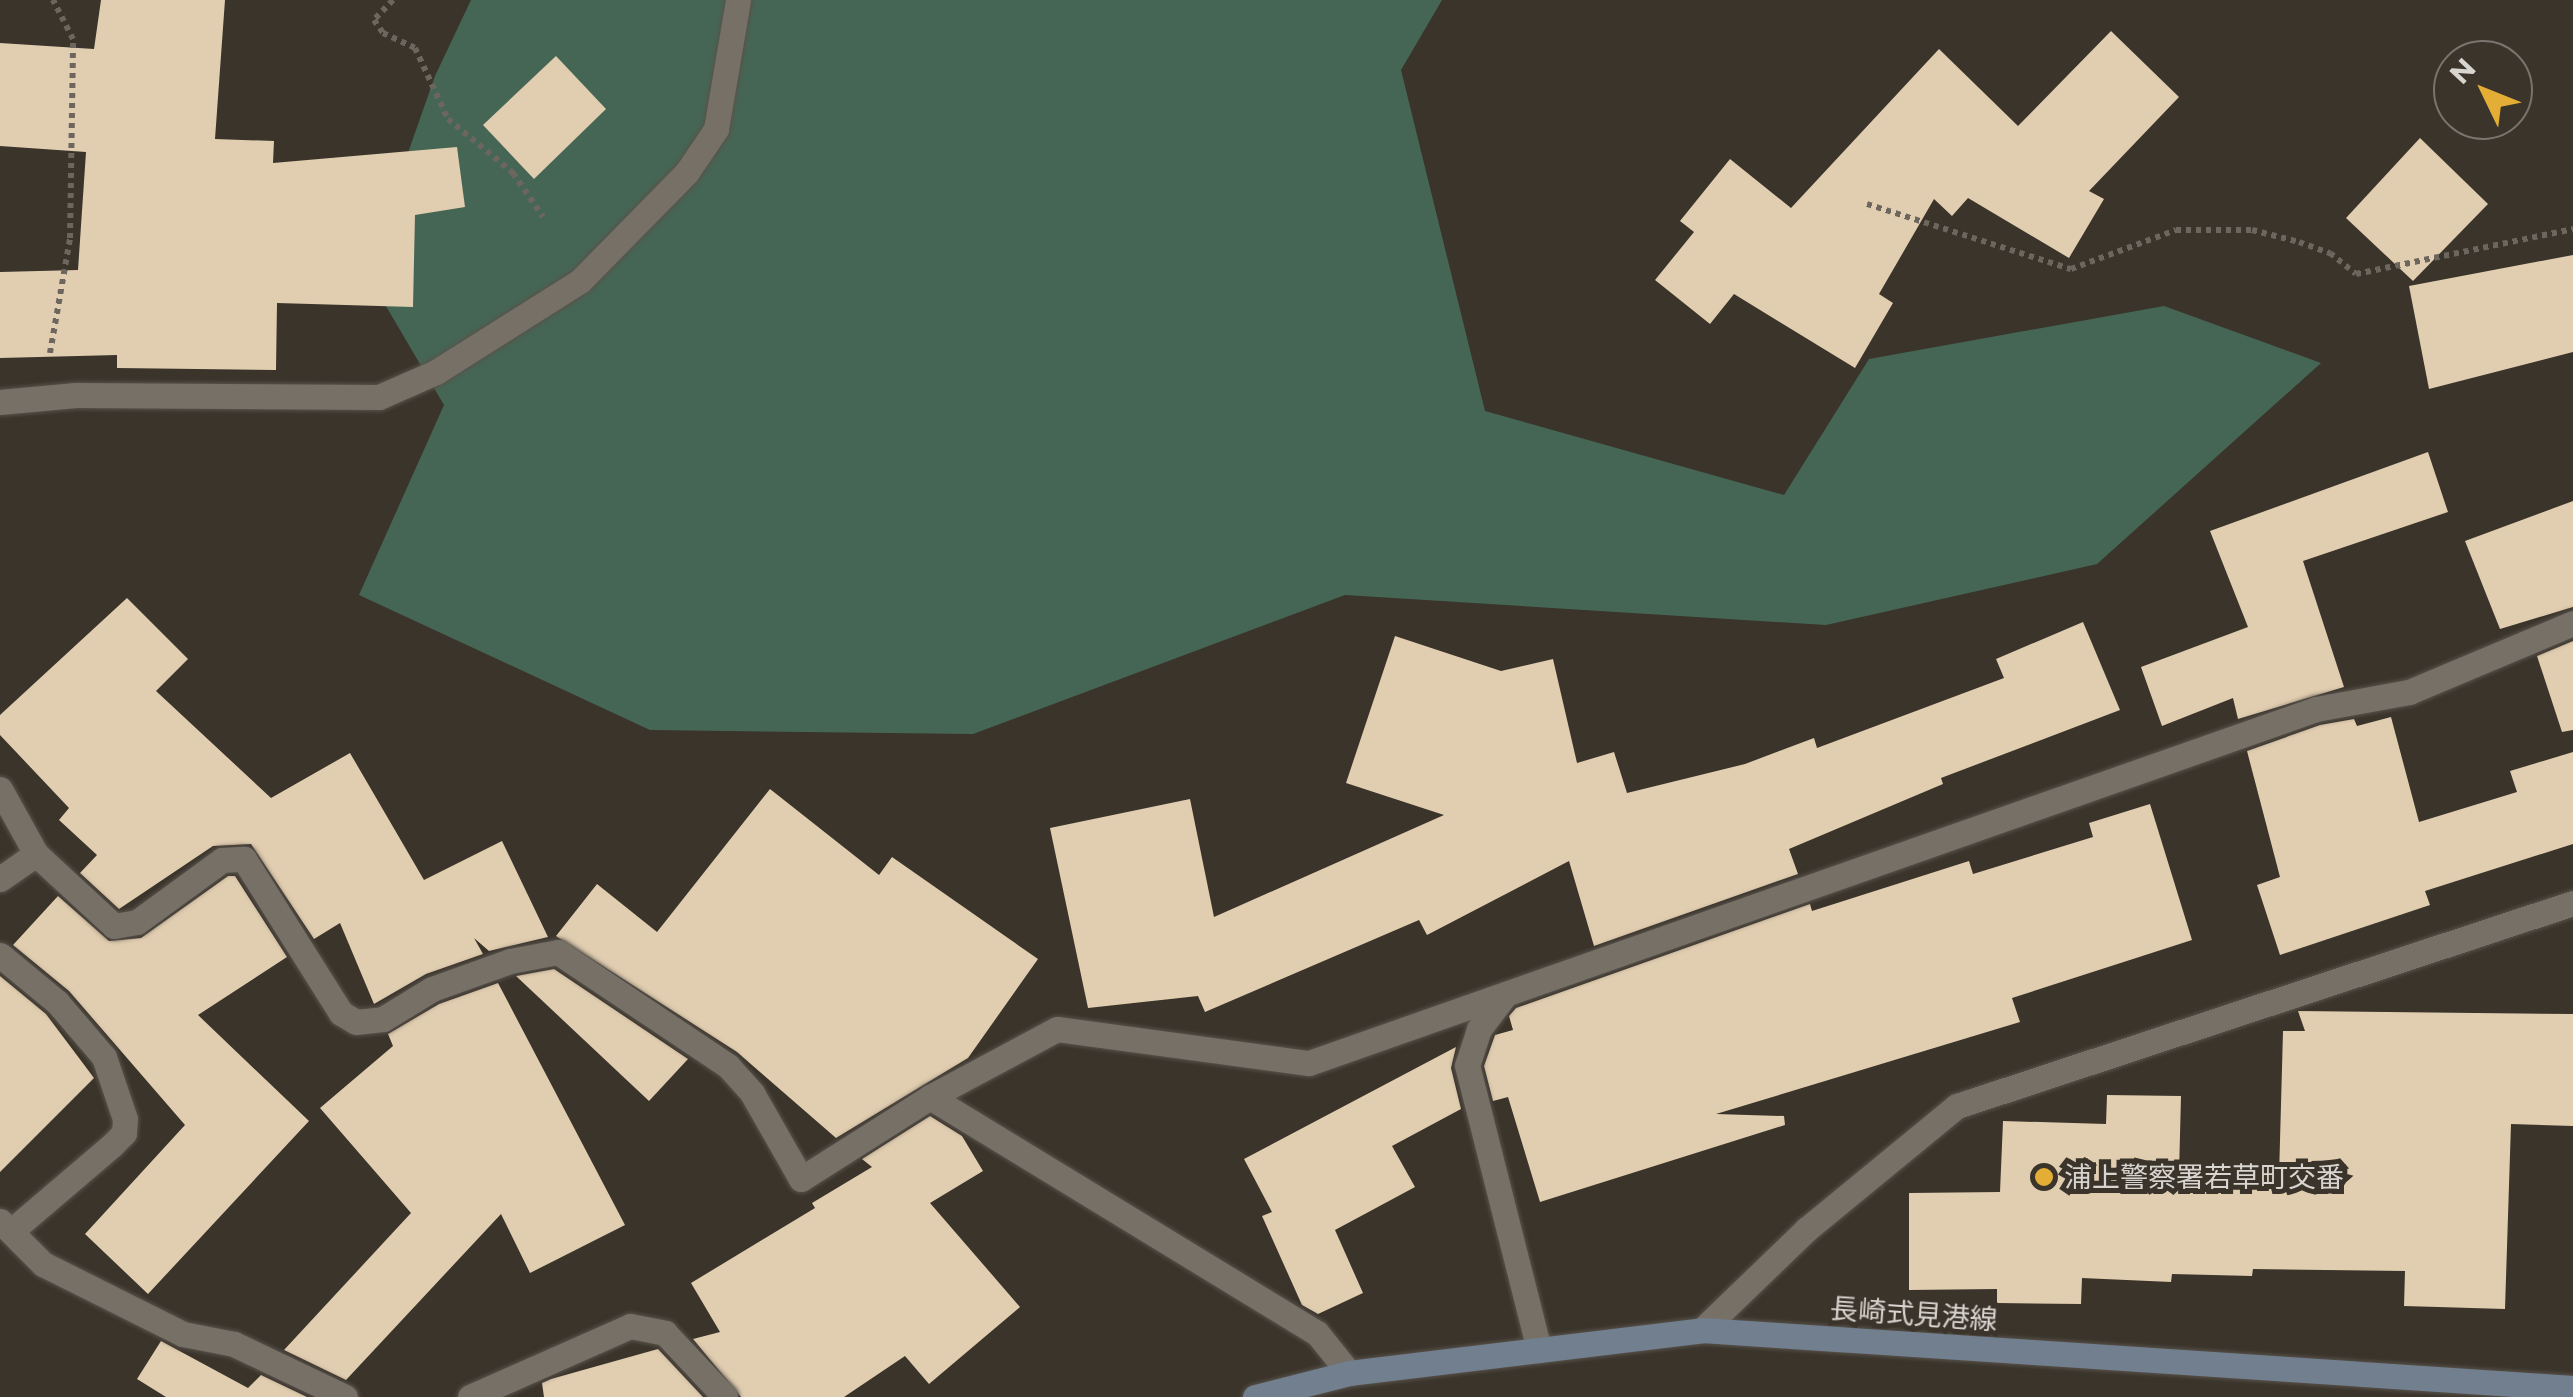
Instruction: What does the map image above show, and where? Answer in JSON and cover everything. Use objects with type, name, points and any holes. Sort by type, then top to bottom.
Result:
[{"type":"main road","name":"長崎式見港線","points":[[1255,1397],[1349,1373],[1702,1330],[2573,1388]]},
{"type":"street","points":[[0,402],[42,398],[379,397],[492,340],[580,281],[695,162],[716,129],[738,0]]},
{"type":"street","points":[[0,789],[36,854],[106,921],[127,927],[222,860],[244,859],[341,1013],[356,1022],[383,1019],[432,989],[510,961],[558,952],[728,1066],[752,1092],[801,1179],[930,1097],[1057,1029],[1309,1064],[2316,710],[2409,692],[2573,623]]},
{"type":"street","points":[[0,879],[36,854]]},
{"type":"street","points":[[1702,1330],[1808,1229],[1957,1106],[2573,903]]},
{"type":"street","points":[[0,955],[57,1002],[104,1057],[125,1119],[124,1133],[111,1146],[6,1226],[60,1273],[183,1334],[234,1344],[345,1397]]},
{"type":"street","points":[[1506,994],[1480,1029],[1467,1065],[1539,1350]]},
{"type":"street","points":[[930,1097],[1317,1333],[1349,1373]]},
{"type":"street","points":[[470,1397],[630,1326],[666,1333],[725,1397]]},
{"type":"path","points":[[42,398],[70,238],[73,39],[53,0]]},
{"type":"path","points":[[392,0],[374,20],[383,33],[414,48],[448,119],[513,173],[543,217]]},
{"type":"path","points":[[1867,204],[2070,269],[2110,260],[2176,230],[2252,230],[2330,253],[2356,274],[2573,229]]},
{"type":"green space","points":[[471,0],[1442,0],[1401,70],[1485,411],[1784,495],[1869,359],[2164,306],[2321,363],[2097,564],[1826,625],[1345,595],[973,734],[650,730],[359,595],[444,405],[366,272],[435,76]]},
{"type":"building","points":[[101,0],[225,0],[215,139],[274,141],[273,163],[457,147],[465,207],[415,215],[413,307],[277,303],[276,370],[117,368],[117,355],[0,358],[0,272],[78,270],[86,152],[0,146],[0,43],[94,49]]},
{"type":"building","points":[[2111,31],[2179,97],[2089,191],[2104,199],[2069,258],[1968,198],[1952,216],[1934,199],[1879,294],[1893,303],[1855,368],[1734,294],[1710,324],[1655,280],[1694,232],[1680,221],[1730,159],[1791,208],[1939,49],[2018,126]]},
{"type":"building","points":[[556,56],[606,109],[534,179],[483,125]]},
{"type":"building","points":[[2420,138],[2488,204],[2413,281],[2346,218]]},
{"type":"building","points":[[2573,255],[2573,352],[2429,389],[2409,286]]},
{"type":"building","points":[[2428,452],[2448,512],[2303,561],[2344,687],[2238,719],[2233,698],[2162,726],[2141,667],[2248,627],[2210,531]]},
{"type":"building","points":[[2573,501],[2573,607],[2500,629],[2465,541]]},
{"type":"building","points":[[127,598],[188,659],[156,691],[271,798],[350,753],[424,880],[502,841],[548,937],[489,951],[474,938],[483,954],[426,974],[374,1004],[340,923],[314,939],[251,844],[213,846],[119,909],[80,873],[97,855],[59,820],[69,808],[0,735],[0,715]]},
{"type":"building","points":[[2083,622],[2120,710],[1941,778],[1943,784],[1789,849],[1798,874],[1594,946],[1569,861],[1427,935],[1419,920],[1205,1012],[1198,996],[1088,1008],[1050,828],[1190,799],[1214,917],[1444,815],[1346,783],[1395,636],[1501,671],[1553,659],[1577,763],[1614,752],[1627,793],[1745,764],[1814,738],[1817,748],[2004,678],[1996,659]]},
{"type":"building","points":[[2573,641],[2573,730],[2562,732],[2537,656]]},
{"type":"building","points":[[2391,717],[2419,822],[2517,792],[2510,771],[2573,752],[2573,844],[2425,891],[2430,905],[2280,955],[2257,885],[2280,877],[2247,751],[2320,725],[2354,719],[2357,726]]},
{"type":"building","points":[[770,789],[879,875],[892,857],[1038,959],[968,1058],[836,1138],[737,1052],[556,936],[597,884],[657,932]]},
{"type":"building","points":[[2150,804],[2192,940],[2012,998],[2020,1022],[1716,1114],[1784,1116],[1785,1125],[1540,1202],[1508,1097],[1493,1101],[1484,1066],[1495,1035],[1513,1030],[1509,1016],[1516,1008],[1810,904],[1812,911],[1969,861],[1973,874],[2093,837],[2089,823]]},
{"type":"building","points":[[228,876],[235,876],[287,957],[198,1015],[309,1121],[148,1294],[85,1234],[185,1125],[69,991],[13,945],[58,896],[109,941],[141,938]]},
{"type":"building","points":[[554,969],[688,1059],[649,1101],[516,976]]},
{"type":"building","points":[[0,976],[46,1014],[94,1078],[0,1172]]},
{"type":"building","points":[[498,983],[625,1225],[530,1273],[501,1214],[346,1380],[284,1350],[411,1213],[320,1108],[393,1046],[388,1034],[439,1004]]},
{"type":"building","points":[[2298,1011],[2573,1014],[2573,1126],[2511,1124],[2505,1309],[2404,1306],[2405,1271],[2253,1269],[2252,1276],[2172,1274],[2171,1282],[2082,1278],[2081,1304],[1997,1303],[1997,1289],[1909,1290],[1909,1193],[2000,1192],[2003,1121],[2106,1124],[2107,1095],[2181,1096],[2179,1174],[2279,1177],[2283,1031],[2305,1031]]},
{"type":"building","points":[[1456,1047],[1451,1068],[1461,1109],[1392,1146],[1415,1187],[1335,1230],[1363,1293],[1318,1314],[1302,1305],[1262,1216],[1272,1212],[1244,1159]]},
{"type":"building","points":[[930,1116],[962,1136],[983,1171],[930,1203],[1020,1307],[929,1384],[905,1356],[844,1397],[741,1397],[693,1339],[720,1332],[691,1283],[815,1208],[812,1203],[872,1167],[862,1159]]},
{"type":"building","points":[[161,1341],[248,1388],[261,1375],[307,1397],[166,1397],[137,1379]]},
{"type":"building","points":[[658,1349],[703,1397],[544,1397],[542,1383],[551,1379]]},
{"type":"place","name":"浦上警察署若草町交番","points":[[2044,1177]]}]
